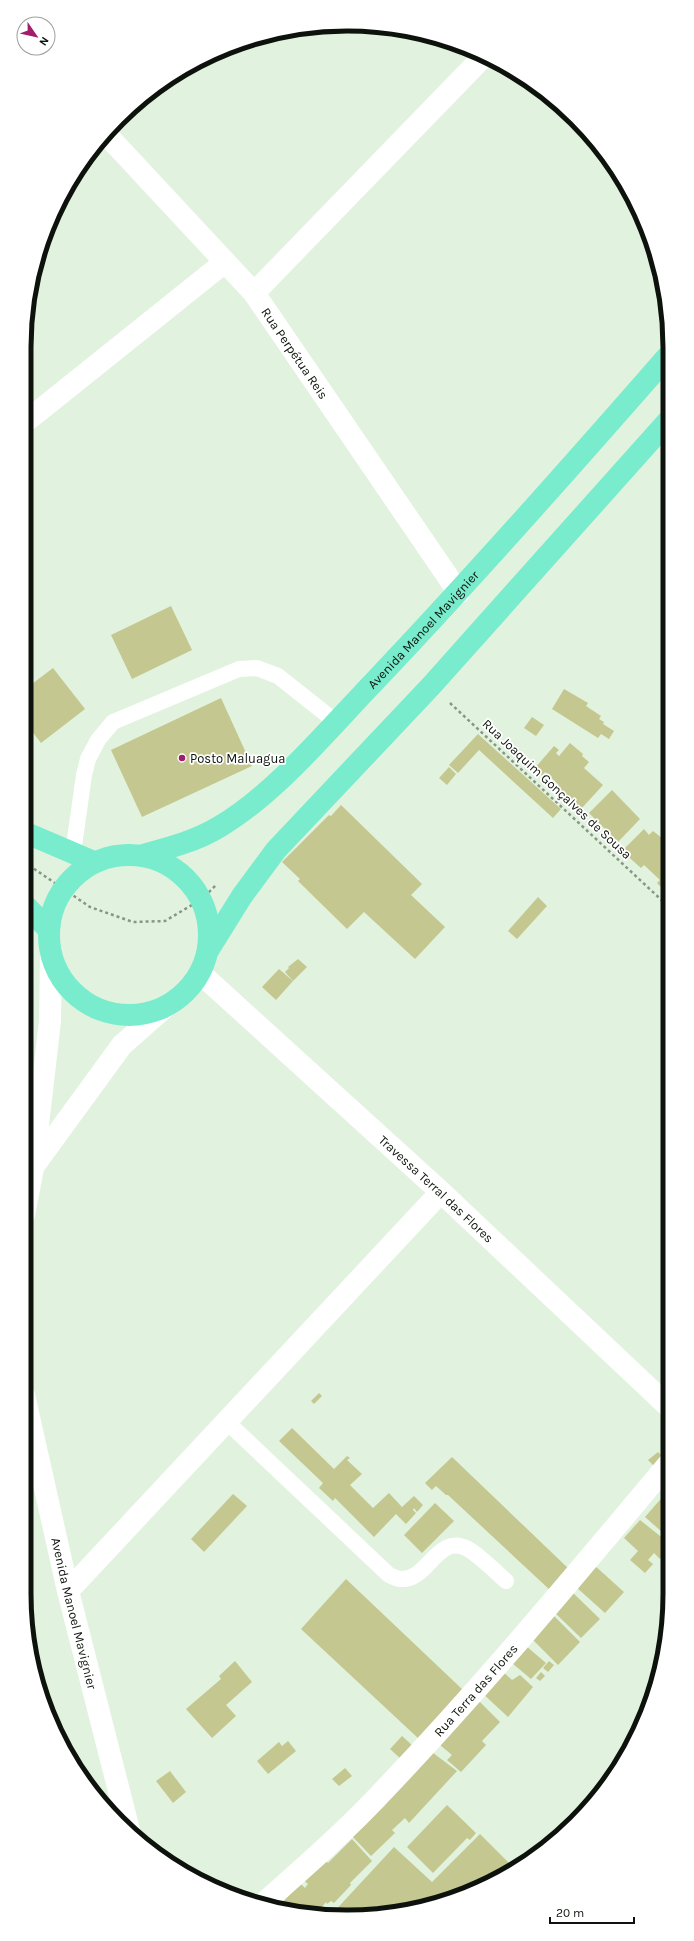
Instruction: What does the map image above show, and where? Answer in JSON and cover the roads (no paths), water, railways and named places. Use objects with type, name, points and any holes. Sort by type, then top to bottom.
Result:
[{"type":"highway","name":"Avenida Manoel Mavignier","points":[[143,855],[183,844],[218,828],[253,804],[297,763],[459,593],[663,363]]},
{"type":"highway","points":[[209,949],[209,924],[202,900],[188,878],[168,863],[143,855],[118,855],[94,862],[71,879],[56,902],[49,930],[51,957],[64,982],[83,1002],[109,1014],[137,1016],[164,1008],[185,993],[200,973],[209,949],[242,896],[276,850],[431,686],[663,428]]},
{"type":"highway","points":[[31,835],[94,862]]},
{"type":"highway","points":[[31,911],[49,930]]},
{"type":"street","points":[[254,293],[480,60]]},
{"type":"street","name":"Rua Perpétua Reis","points":[[110,138],[254,293],[459,593]]},
{"type":"street","points":[[31,417],[225,262]]},
{"type":"street","points":[[31,1178],[50,1021],[51,957]]},
{"type":"street","name":"Travessa Terral das Flores","points":[[200,973],[440,1192],[663,1401]]},
{"type":"street","points":[[33,1168],[122,1045],[164,1008]]},
{"type":"street","points":[[68,1591],[440,1192]]},
{"type":"street","name":"Avenida Manoel Mavignier","points":[[31,1426],[68,1591],[126,1819]]},
{"type":"street","name":"Rua Terra das Flores","points":[[268,1900],[328,1846],[386,1788],[543,1612],[663,1470]]},
{"type":"lane","points":[[73,853],[84,775],[88,758],[98,740],[113,722],[239,669],[257,668],[278,676],[336,722]]},
{"type":"lane","points":[[226,1422],[389,1575],[401,1579],[414,1576],[445,1548],[456,1545],[468,1549],[506,1581]]},
{"type":"place","name":"Posto Maluagua","points":[[182,758]]}]
